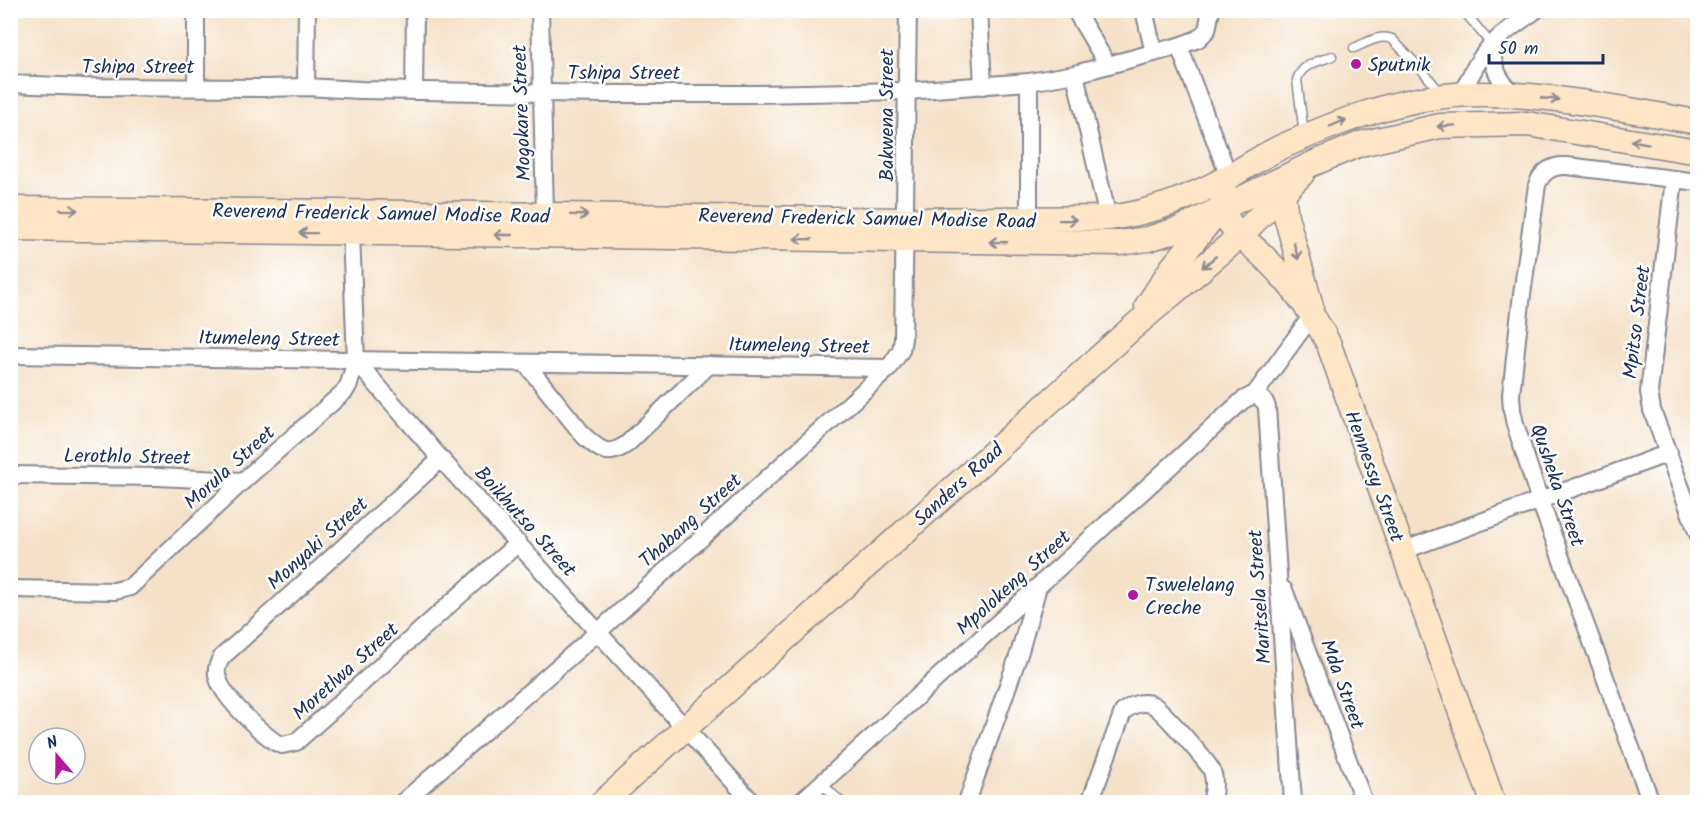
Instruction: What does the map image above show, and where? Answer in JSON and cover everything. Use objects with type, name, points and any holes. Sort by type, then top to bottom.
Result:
[{"type":"main road","name":"Reverend Frederick Samuel Modise Road","points":[[10,228],[688,236],[906,230],[1029,220],[1108,218],[1160,208],[1229,177],[1284,146],[1356,115],[1398,104],[1453,95],[1564,100],[1698,122]]},
{"type":"main road","name":"Reverend Frederick Samuel Modise Road","points":[[10,209],[545,214],[906,230],[1088,243],[1139,241],[1180,229],[1338,152],[1380,138],[1440,126],[1527,124],[1698,152]]},
{"type":"main road","name":"Sanders Road","points":[[603,802],[1132,328],[1239,237],[1312,164]]},
{"type":"main road","points":[[1132,328],[1162,282],[1221,208],[1229,177]]},
{"type":"main road","points":[[1283,194],[1286,216],[1313,314]]},
{"type":"main road","name":"Hennessy Street","points":[[1221,208],[1229,225],[1239,237],[1264,258],[1294,289],[1313,314],[1329,345],[1493,802]]},
{"type":"main road","points":[[1139,241],[1158,260],[1161,266],[1162,282]]},
{"type":"street","points":[[196,10],[196,87]]},
{"type":"street","points":[[306,87],[307,10]]},
{"type":"street","points":[[414,91],[415,10]]},
{"type":"street","name":"Mogokare Street","points":[[540,10],[545,214]]},
{"type":"street","name":"Bakwena Street","points":[[906,230],[908,10]]},
{"type":"street","points":[[979,10],[983,86]]},
{"type":"street","points":[[1075,10],[1107,64]]},
{"type":"street","points":[[1144,10],[1154,53]]},
{"type":"street","name":"Tshipa Street","points":[[10,84],[306,87],[541,93],[755,94],[907,91],[1029,82],[1075,74],[1154,53],[1198,39],[1209,23],[1211,10]]},
{"type":"street","points":[[1453,95],[1491,44],[1536,10]]},
{"type":"street","points":[[1491,44],[1492,61],[1496,73],[1514,96]]},
{"type":"street","points":[[1179,46],[1229,177]]},
{"type":"street","points":[[1075,74],[1108,218]]},
{"type":"street","points":[[1029,82],[1029,220]]},
{"type":"street","name":"Qusheka Street","points":[[1651,802],[1540,501],[1515,424],[1511,395],[1537,185],[1547,170],[1567,166],[1674,179]]},
{"type":"street","points":[[1674,179],[1698,182]]},
{"type":"street","name":"Mpitso Street","points":[[1674,179],[1649,384],[1652,410],[1698,534]]},
{"type":"street","name":"Thabang Street","points":[[403,802],[598,632],[889,368],[901,350],[903,339],[906,230]]},
{"type":"street","points":[[351,233],[356,361]]},
{"type":"street","name":"Mpolokeng Street","points":[[801,802],[1225,416],[1243,400],[1255,394],[1313,314]]},
{"type":"street","name":"Itumeleng Street","points":[[10,355],[889,368]]},
{"type":"street","name":"Boikhutso Street","points":[[356,361],[441,459],[752,802]]},
{"type":"street","name":"Morula Street","points":[[10,589],[115,591],[125,589],[135,583],[243,481],[345,391],[356,361]]},
{"type":"street","name":"Itumeleng Street","points":[[526,364],[584,436],[607,452],[627,444],[709,365]]},
{"type":"street","name":"Maritsela Street","points":[[1255,394],[1267,408],[1293,802]]},
{"type":"street","points":[[1402,551],[1669,453]]},
{"type":"street","name":"Monyaki Street","points":[[222,657],[441,459]]},
{"type":"street","name":"Lerothlo Street","points":[[10,475],[158,477],[243,481]]},
{"type":"street","name":"Moretlwa Street","points":[[222,657],[216,669],[217,676],[231,701],[275,742],[282,745],[296,742],[518,543]]},
{"type":"street","name":"Mda Street","points":[[1280,581],[1293,610],[1364,802]]},
{"type":"street","points":[[967,802],[1020,651],[1037,589]]},
{"type":"street","points":[[1090,802],[1123,712],[1135,704],[1154,706],[1211,770],[1215,789],[1211,802]]},
{"type":"lane","points":[[1462,10],[1491,44]]},
{"type":"lane","points":[[1354,48],[1379,37],[1392,39],[1421,69],[1453,95]]},
{"type":"lane","points":[[1304,137],[1298,75],[1304,67],[1332,57]]},
{"type":"lane","points":[[822,784],[841,802]]},
{"type":"place","name":"Sputnik","points":[[1356,64]]},
{"type":"place","name":"Tswelelang Creche","points":[[1133,595]]}]
